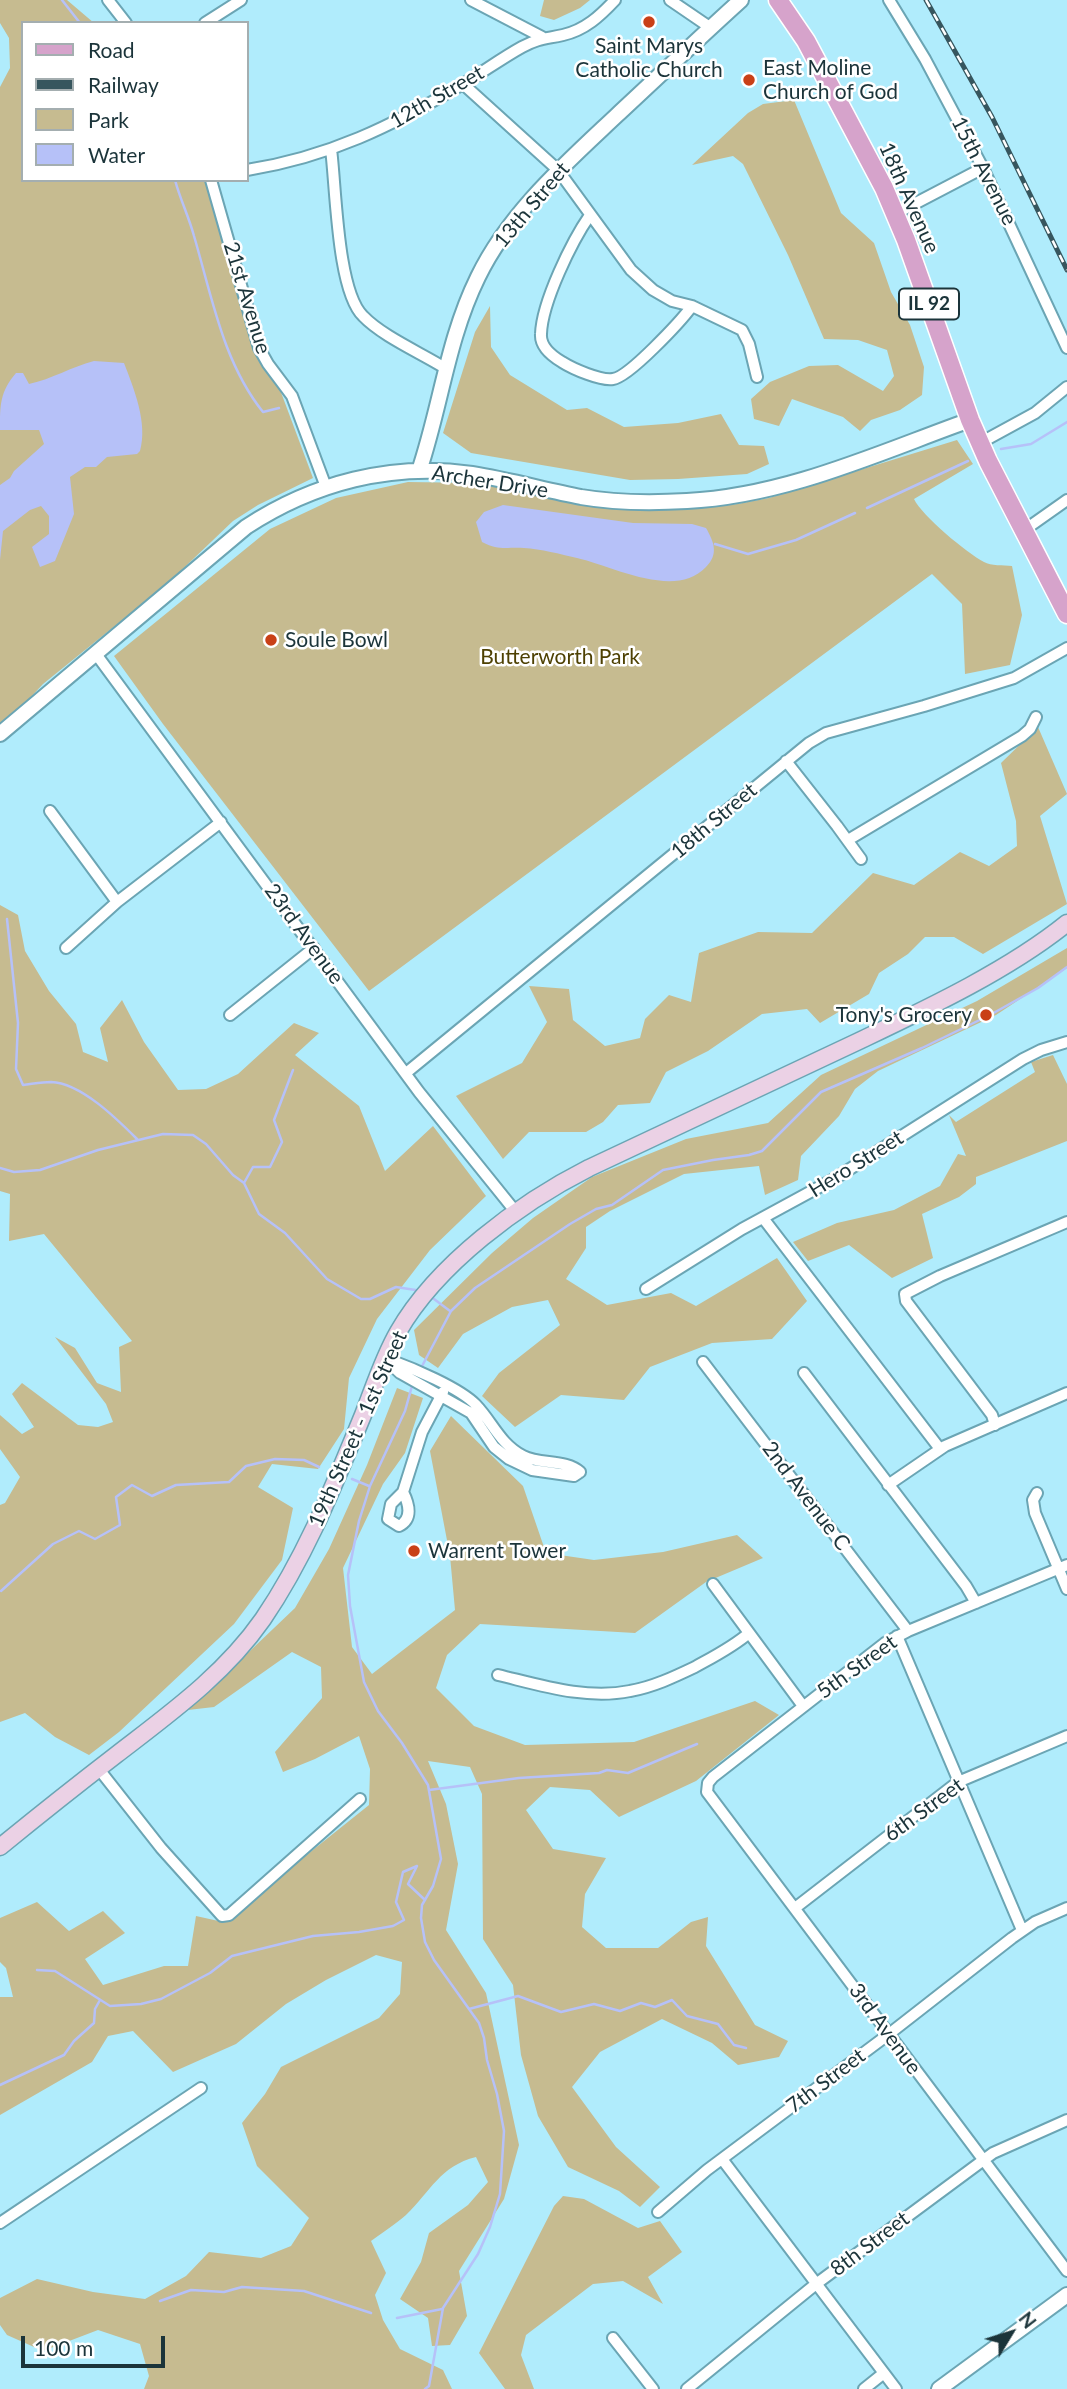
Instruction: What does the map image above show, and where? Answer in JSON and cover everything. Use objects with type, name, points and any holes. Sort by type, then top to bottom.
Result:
[{"type":"main road","name":"18th Avenue","points":[[778,0],[806,41],[884,188],[970,420],[997,483],[1067,614]]},
{"type":"main road","name":"19th Street - 1st Street","points":[[0,1847],[214,1675],[244,1645],[290,1575],[325,1507],[399,1331],[436,1284],[515,1211],[589,1168],[899,1022],[963,988],[1067,926]]},
{"type":"street","points":[[108,0],[124,21]]},
{"type":"street","points":[[208,21],[241,0]]},
{"type":"street","points":[[471,0],[542,37]]},
{"type":"street","name":"12th Street","points":[[248,170],[300,160],[378,131],[542,37],[562,35],[583,28],[615,0]]},
{"type":"street","points":[[670,0],[711,28]]},
{"type":"street","name":"13th Street","points":[[419,471],[429,442],[445,368],[468,302],[493,250],[519,214],[558,170],[741,0]]},
{"type":"street","name":"15th Avenue","points":[[889,0],[925,59],[983,168],[1067,348]]},
{"type":"street","points":[[463,84],[558,170],[631,270],[646,284],[672,301],[692,306],[741,330],[749,344],[757,377]]},
{"type":"street","points":[[331,149],[342,260],[354,304],[364,318],[445,368]]},
{"type":"street","points":[[895,214],[983,168]]},
{"type":"street","name":"21st Avenue","points":[[212,182],[256,340],[268,364],[292,396],[326,487]]},
{"type":"street","points":[[590,215],[575,237],[550,296],[540,334],[545,348],[553,357],[576,369],[614,380],[633,367],[682,320],[692,306]]},
{"type":"street","points":[[980,443],[1035,413],[1067,387]]},
{"type":"street","name":"Archer Drive","points":[[0,734],[246,527],[288,502],[326,487],[391,472],[419,471],[471,474],[607,500],[687,501],[727,497],[783,486],[970,420]]},
{"type":"street","points":[[1023,531],[1067,500]]},
{"type":"street","name":"18th Street","points":[[406,1073],[809,743],[826,733],[1014,678],[1067,648]]},
{"type":"street","name":"23rd Avenue","points":[[96,654],[406,1073],[515,1211]]},
{"type":"street","points":[[848,840],[1022,736],[1030,729],[1036,717]]},
{"type":"street","points":[[786,761],[861,859]]},
{"type":"street","points":[[50,811],[117,902]]},
{"type":"street","points":[[66,948],[117,902],[221,822]]},
{"type":"street","points":[[230,1016],[314,948]]},
{"type":"street","name":"Hero Street","points":[[646,1289],[763,1218],[834,1179],[1023,1059],[1067,1042]]},
{"type":"street","points":[[763,1218],[940,1449]]},
{"type":"street","points":[[995,1425],[992,1415],[906,1301],[905,1294],[940,1276],[1067,1222]]},
{"type":"street","points":[[385,1359],[408,1366],[471,1413],[494,1447],[509,1459],[532,1470],[574,1476],[580,1472],[574,1467],[536,1461],[514,1451],[500,1439],[470,1399],[443,1391]]},
{"type":"street","name":"2nd Avenue C","points":[[703,1362],[903,1633],[958,1782],[1022,1930]]},
{"type":"street","points":[[804,1373],[966,1586],[976,1603]]},
{"type":"street","points":[[403,1492],[422,1432],[443,1391]]},
{"type":"street","points":[[888,1485],[940,1449],[1067,1393]]},
{"type":"street","points":[[1037,1493],[1033,1500],[1035,1513],[1063,1567],[1067,1589]]},
{"type":"street","name":"5th Street","points":[[707,1787],[713,1777],[885,1643],[903,1633],[1063,1567]]},
{"type":"street","points":[[713,1584],[803,1706]]},
{"type":"street","points":[[498,1675],[556,1689],[629,1692],[670,1679],[707,1661],[749,1633]]},
{"type":"street","name":"6th Street","points":[[795,1908],[958,1782],[1067,1736]]},
{"type":"street","points":[[98,1768],[200,1894],[219,1914],[225,1916],[360,1799]]},
{"type":"street","name":"3rd Avenue","points":[[707,1787],[706,1792],[712,1801],[1067,2271]]},
{"type":"street","name":"7th Street","points":[[658,2212],[722,2159],[1022,1930],[1067,1908]]},
{"type":"street","points":[[0,2223],[201,2088]]},
{"type":"street","name":"8th Street","points":[[687,2389],[816,2284],[983,2160],[1067,2120]]},
{"type":"street","points":[[722,2159],[896,2389]]},
{"type":"street","points":[[939,2389],[1067,2295]]},
{"type":"street","points":[[613,2339],[653,2389]]},
{"type":"street","points":[[863,2389],[884,2373]]},
{"type":"green space","points":[[0,0],[67,0],[92,21],[21,21],[21,182],[206,182],[219,221],[243,313],[267,373],[279,387],[313,478],[258,505],[233,521],[168,583],[43,684],[0,723],[0,87],[10,68],[9,38],[0,23]]},
{"type":"green space","points":[[544,0],[590,0],[580,8],[554,20],[540,16]]},
{"type":"green space","points":[[794,100],[841,213],[874,243],[891,292],[910,325],[924,367],[922,395],[900,410],[871,420],[860,431],[843,417],[792,399],[779,426],[754,419],[751,399],[770,382],[809,366],[838,365],[883,391],[894,376],[887,350],[858,340],[824,339],[788,255],[743,164],[733,156],[692,165],[748,113],[763,104]]},
{"type":"green space","points":[[490,306],[491,347],[510,375],[567,410],[587,408],[624,427],[678,423],[721,414],[739,445],[764,446],[769,464],[747,474],[630,480],[471,453],[443,433],[475,332]]},
{"type":"green space","name":"Butterworth Park","points":[[957,440],[973,464],[914,499],[935,524],[976,557],[990,564],[1012,566],[1022,615],[1010,665],[965,674],[962,604],[932,574],[369,991],[163,724],[114,656],[270,529],[336,498],[408,482],[479,483],[566,502],[645,510],[681,510],[769,498]]},
{"type":"green space","points":[[1038,727],[1067,794],[1040,816],[1067,904],[983,954],[954,937],[925,937],[908,954],[879,973],[869,994],[820,1023],[807,1009],[762,1014],[708,1051],[666,1072],[650,1103],[618,1105],[603,1122],[586,1132],[529,1132],[503,1159],[456,1096],[522,1063],[547,1022],[529,986],[569,989],[573,1020],[605,1046],[640,1038],[645,1019],[669,995],[691,1002],[699,953],[758,932],[812,933],[873,873],[914,885],[960,852],[989,866],[1017,846],[1016,821],[1001,763]]},
{"type":"green space","points":[[0,905],[18,915],[25,951],[49,991],[76,1024],[83,1052],[108,1062],[100,1028],[122,1000],[144,1042],[178,1090],[206,1089],[238,1074],[294,1023],[319,1033],[295,1055],[359,1106],[385,1171],[433,1126],[486,1196],[430,1250],[377,1319],[349,1378],[344,1429],[318,1469],[272,1464],[258,1487],[293,1508],[282,1560],[234,1624],[119,1732],[89,1755],[55,1737],[25,1713],[0,1722],[0,1505],[5,1503],[20,1477],[0,1449],[0,1415],[22,1434],[34,1427],[12,1394],[22,1383],[78,1425],[98,1427],[113,1422],[106,1404],[55,1337],[75,1348],[97,1383],[121,1392],[119,1347],[132,1341],[44,1234],[9,1241],[10,1194],[0,1191]]},
{"type":"green space","points":[[1067,948],[1067,968],[996,1015],[878,1071],[855,1089],[839,1116],[801,1156],[798,1180],[765,1195],[759,1166],[684,1174],[610,1211],[586,1227],[586,1248],[566,1279],[607,1305],[671,1293],[696,1306],[777,1258],[807,1301],[772,1339],[712,1343],[650,1367],[624,1400],[561,1395],[515,1427],[482,1396],[499,1373],[560,1325],[548,1300],[512,1307],[463,1334],[438,1368],[419,1355],[414,1330],[492,1253],[533,1218],[592,1177],[686,1139],[768,1123],[821,1075],[977,1001]]},
{"type":"green space","points":[[1053,1055],[1067,1084],[1067,1141],[976,1177],[976,1184],[959,1197],[922,1214],[933,1258],[892,1278],[849,1245],[808,1261],[793,1242],[837,1223],[894,1210],[940,1186],[958,1154],[966,1156],[949,1115],[956,1122],[1035,1072],[1031,1062]]},
{"type":"green space","points":[[397,1388],[423,1398],[405,1453],[383,1484],[343,1568],[352,1647],[372,1674],[455,1610],[450,1556],[430,1451],[451,1416],[523,1486],[546,1553],[594,1560],[663,1552],[737,1535],[763,1558],[706,1582],[635,1633],[480,1624],[447,1655],[436,1688],[474,1726],[525,1745],[634,1742],[755,1701],[779,1715],[696,1781],[619,1817],[590,1790],[550,1787],[526,1810],[553,1849],[606,1858],[585,1894],[582,1927],[606,1948],[658,1948],[691,1922],[708,1917],[706,1946],[755,2025],[788,2041],[779,2057],[738,2065],[712,2043],[662,2019],[600,2052],[572,2087],[616,2147],[660,2187],[640,2207],[619,2191],[568,2167],[538,2116],[521,2055],[513,1985],[483,1939],[482,1794],[470,1767],[428,1761],[446,1804],[458,1864],[446,1930],[486,1993],[519,2145],[504,2199],[459,2271],[467,2316],[450,2345],[432,2346],[428,2318],[400,2299],[421,2262],[429,2233],[468,2205],[488,2182],[476,2157],[453,2166],[406,2215],[371,2241],[386,2273],[375,2295],[383,2320],[400,2349],[443,2370],[452,2389],[144,2389],[149,2376],[140,2344],[98,2330],[43,2351],[7,2335],[0,2325],[0,2298],[37,2279],[93,2292],[145,2299],[186,2276],[209,2252],[261,2258],[291,2246],[309,2218],[257,2166],[242,2123],[265,2094],[281,2067],[379,2018],[400,1994],[402,1962],[376,1955],[286,2004],[236,2044],[173,2072],[133,2031],[108,2036],[92,2062],[0,2115],[0,1997],[13,1997],[6,1968],[0,1962],[0,1918],[37,1902],[69,1931],[103,1911],[125,1933],[85,1959],[103,1985],[164,1966],[188,1966],[196,1916],[223,1922],[369,1805],[370,1769],[359,1736],[283,1772],[275,1752],[322,1698],[321,1667],[292,1652],[214,1707],[188,1710],[295,1608],[329,1549],[367,1465]]},
{"type":"green space","points":[[563,2196],[584,2199],[638,2228],[660,2221],[682,2252],[648,2277],[663,2304],[623,2281],[593,2284],[526,2335],[521,2355],[534,2389],[505,2389],[479,2353],[554,2206]]},
{"type":"water","points":[[94,361],[124,363],[141,418],[140,451],[137,454],[107,457],[96,467],[85,467],[70,477],[74,514],[55,561],[40,567],[32,547],[49,534],[49,516],[41,506],[30,510],[3,531],[0,560],[0,485],[44,444],[39,430],[0,430],[1,406],[7,386],[16,373],[23,373],[29,384]]},
{"type":"water","points":[[503,505],[633,523],[692,524],[706,528],[714,553],[706,567],[693,576],[678,581],[661,581],[551,552],[493,547],[482,542],[476,522],[484,512]]},
{"type":"waterway","points":[[62,0],[78,21]]},
{"type":"waterway","points":[[176,182],[220,328],[238,372],[263,412],[279,408]]},
{"type":"waterway","points":[[1001,449],[1031,444],[1067,422]]},
{"type":"waterway","points":[[867,508],[968,461]]},
{"type":"waterway","points":[[715,544],[748,554],[796,540],[855,513]]},
{"type":"waterway","points":[[7,919],[18,1023],[16,1069],[23,1085],[51,1082],[74,1089],[98,1103],[137,1139]]},
{"type":"waterway","points":[[420,1370],[451,1311],[475,1288],[570,1224],[596,1209],[612,1205],[663,1170],[762,1151],[821,1092],[990,1015],[1038,988],[1067,967]]},
{"type":"waterway","points":[[244,1183],[253,1167],[270,1167],[282,1142],[274,1120],[293,1070]]},
{"type":"waterway","points":[[0,1168],[14,1172],[40,1170],[98,1150],[163,1134],[193,1135],[206,1144],[233,1175],[244,1183],[259,1214],[285,1233],[327,1279],[361,1299],[370,1299],[396,1287],[422,1291]]},
{"type":"waterway","points":[[430,1296],[450,1311]]},
{"type":"waterway","points":[[412,1386],[405,1411],[370,1486],[359,1521],[348,1575],[350,1606],[364,1682],[378,1711],[428,1785],[441,1859],[433,1886],[422,1905],[425,1942],[434,1960],[479,2023],[504,2131],[500,2194],[490,2227],[478,2254],[443,2308],[429,2386],[425,2389]]},
{"type":"waterway","points":[[1,1591],[53,1544],[79,1531],[95,1539],[120,1525],[116,1497],[132,1485],[152,1496],[176,1485],[229,1482],[246,1466],[275,1459],[304,1460],[319,1467]]},
{"type":"waterway","points":[[352,1479],[369,1486]]},
{"type":"waterway","points":[[429,1790],[607,1770],[628,1773],[697,1744]]},
{"type":"waterway","points":[[37,1970],[55,1971],[110,2006],[141,2004],[161,1999],[210,1973],[232,1956],[313,1936],[393,1926],[404,1920],[396,1902],[403,1872],[417,1866],[408,1884],[425,1900]]},
{"type":"waterway","points":[[469,2009],[518,1996],[561,2012],[594,2004],[620,2011],[641,2003],[655,2007],[672,2000],[687,2016],[718,2024],[734,2045],[746,2048]]},
{"type":"waterway","points":[[0,2085],[64,2055],[74,2041],[94,2023],[95,2009],[100,2000]]},
{"type":"waterway","points":[[160,2301],[191,2290],[224,2292],[242,2287],[304,2291],[371,2313]]},
{"type":"waterway","points":[[397,2318],[442,2309]]},
{"type":"railway","points":[[926,0],[992,117],[1067,270]]},
{"type":"place","name":"Saint Marys Catholic Church","points":[[649,22]]},
{"type":"place","name":"East Moline Church of God","points":[[749,80]]},
{"type":"place","name":"Soule Bowl","points":[[271,640]]},
{"type":"place","name":"Tony's Grocery","points":[[986,1015]]},
{"type":"place","name":"Warrent Tower","points":[[414,1551]]}]
